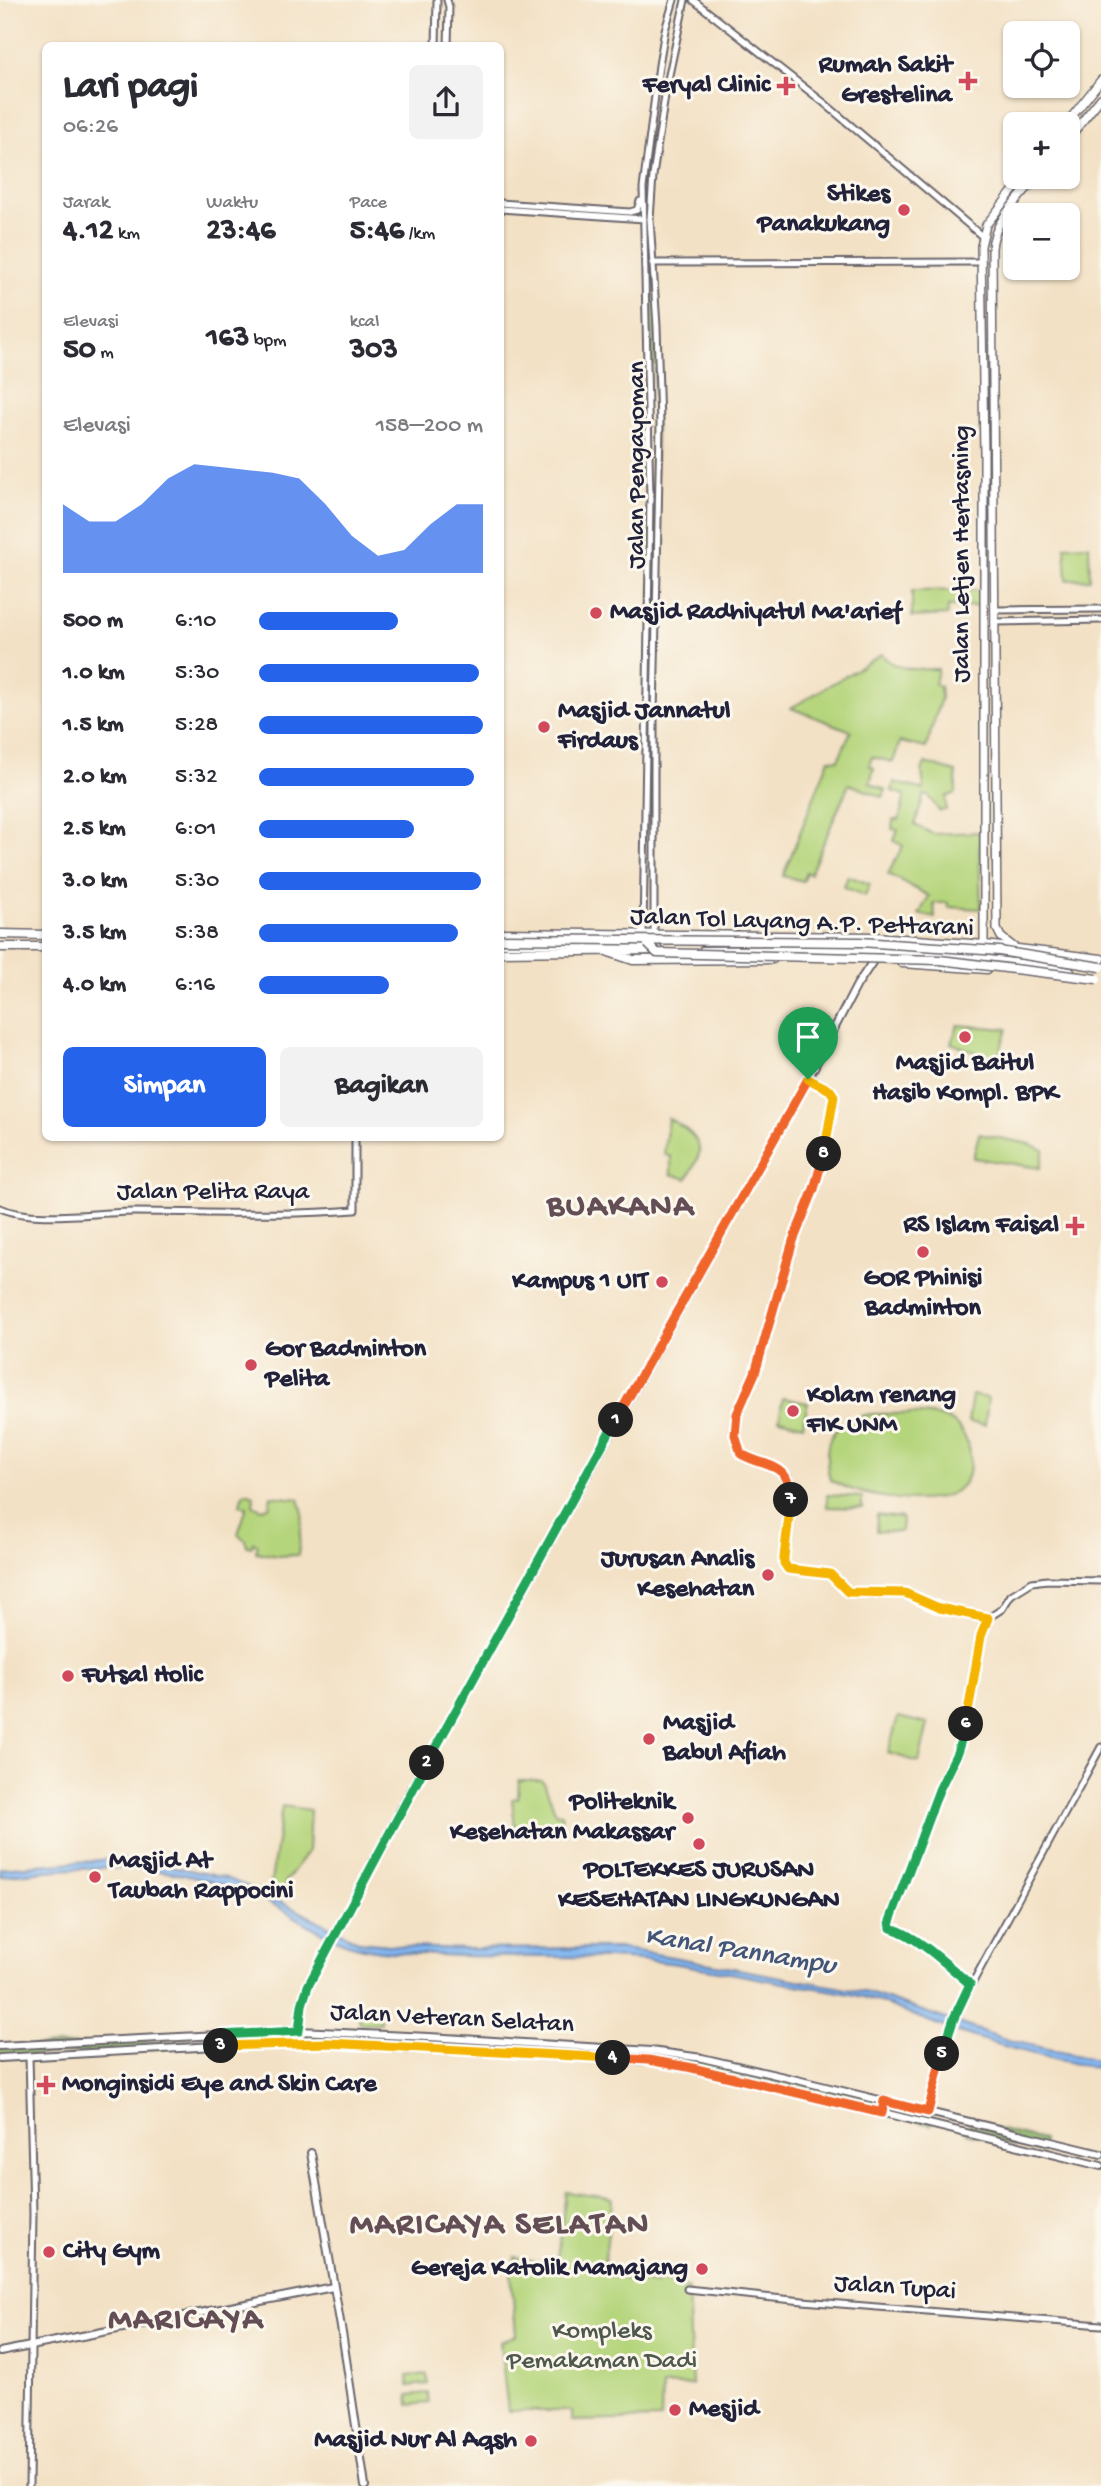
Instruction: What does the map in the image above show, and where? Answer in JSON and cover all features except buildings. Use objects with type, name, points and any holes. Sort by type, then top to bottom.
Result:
[{"type":"highway","points":[[504,933],[875,937],[985,945],[1101,959]]},
{"type":"highway","points":[[0,935],[42,935]]},
{"type":"highway","points":[[792,936],[797,938],[800,944],[792,950]]},
{"type":"highway","points":[[817,936],[811,940],[810,945],[818,951]]},
{"type":"highway","name":"Jalan Tol Layang A.P. Pettarani","points":[[504,941],[648,944],[657,953],[940,960],[1100,980]]},
{"type":"highway","name":"Jalan Tol Layang A.P. Pettarani","points":[[504,941],[860,942],[999,951],[1101,967]]},
{"type":"highway","points":[[0,947],[42,947]]},
{"type":"highway","points":[[606,950],[633,960],[873,961],[1100,980]]},
{"type":"highway","points":[[504,952],[862,951],[984,960],[1062,971],[1100,980]]},
{"type":"main road","points":[[1075,112],[1101,80]]},
{"type":"main road","points":[[1080,124],[1101,98]]},
{"type":"main road","points":[[1081,105],[1090,112]]},
{"type":"main road","name":"Jalan Letjen Hertasning","points":[[984,960],[982,262],[986,225],[1014,189]]},
{"type":"main road","name":"Jalan Letjen Hertasning","points":[[1015,948],[1001,937],[997,929],[993,239],[1004,218],[1027,189]]},
{"type":"main road","points":[[984,454],[994,453]]},
{"type":"main road","points":[[985,703],[995,702]]},
{"type":"main road","points":[[299,2031],[304,1993],[407,1798],[808,1079],[857,985],[873,961]]},
{"type":"main road","name":"Jalan Veteran Selatan","points":[[0,2046],[299,2031],[423,2036],[692,2057],[1101,2154]]},
{"type":"main road","points":[[223,2035],[223,2046]]},
{"type":"main road","points":[[423,2036],[423,2048]]},
{"type":"main road","name":"Jalan Veteran Selatan","points":[[0,2058],[328,2043],[648,2060],[688,2067],[1101,2166]]},
{"type":"main road","points":[[590,2048],[590,2057]]},
{"type":"main road","points":[[599,2048],[599,2057]]},
{"type":"main road","points":[[882,2113],[884,2101]]},
{"type":"main road","points":[[1047,2154],[1050,2142]]},
{"type":"main road","points":[[311,2153],[365,2486]]},
{"type":"main road","points":[[0,2352],[333,2287]]},
{"type":"street","points":[[436,42],[437,0]]},
{"type":"street","points":[[447,0],[448,42]]},
{"type":"street","points":[[449,8],[453,0]]},
{"type":"street","name":"Jalan Pengayoman","points":[[643,934],[650,498],[643,188],[653,101],[665,30],[674,0]]},
{"type":"street","name":"Jalan Pengayoman","points":[[654,934],[659,367],[650,219],[653,176],[664,102],[678,23],[685,0]]},
{"type":"street","points":[[693,0],[823,102],[983,237]]},
{"type":"street","points":[[653,101],[664,102]]},
{"type":"street","points":[[504,209],[633,212],[639,207],[643,188]]},
{"type":"street","points":[[504,203],[650,219]]},
{"type":"street","points":[[652,262],[982,262]]},
{"type":"street","points":[[648,367],[659,367]]},
{"type":"street","points":[[994,610],[1101,609]]},
{"type":"street","points":[[1029,610],[1029,621]]},
{"type":"street","points":[[994,622],[1101,620]]},
{"type":"street","points":[[643,869],[654,869]]},
{"type":"street","points":[[808,1079],[830,1090],[834,1096],[826,1145],[814,1189],[786,1262],[758,1362],[735,1422],[741,1454],[785,1474],[789,1482],[791,1499],[784,1557],[788,1569],[830,1574],[848,1592],[905,1593],[939,1608],[988,1618]]},
{"type":"street","name":"Jalan Pelita Raya","points":[[0,1208],[41,1215],[355,1210],[355,1141]]},
{"type":"street","points":[[970,1984],[930,1952],[891,1928],[890,1921],[939,1790],[964,1735],[981,1636],[988,1618],[1002,1609],[1011,1595],[1032,1583],[1047,1580],[1101,1581]]},
{"type":"street","points":[[928,2112],[939,2063],[953,2020],[970,1984],[993,1949],[1101,1747]]},
{"type":"street","points":[[29,2056],[33,2167],[29,2486]]},
{"type":"street","name":"Jalan Tupai","points":[[687,2289],[1101,2325]]},
{"type":"green space","points":[[649,225],[655,313],[656,365],[653,365]]},
{"type":"green space","points":[[654,369],[657,371],[653,479]]},
{"type":"green space","points":[[655,490],[654,626],[651,628],[653,491]]},
{"type":"green space","points":[[1089,545],[1090,579],[1067,580],[1065,546]]},
{"type":"green space","points":[[981,590],[980,606],[948,607],[947,615],[912,617],[912,591]]},
{"type":"green space","points":[[882,654],[900,667],[938,669],[935,685],[940,686],[941,698],[926,748],[900,742],[893,762],[872,757],[869,765],[874,768],[870,783],[886,790],[883,797],[849,784],[810,874],[806,872],[803,881],[783,876],[829,759],[838,760],[851,731],[791,708]]},
{"type":"green space","points":[[925,763],[956,772],[956,793],[946,797],[946,810],[939,811],[929,796],[924,795],[915,825],[933,834],[979,832],[981,909],[948,907],[948,903],[934,903],[935,918],[919,914],[929,896],[888,874],[903,846],[894,841],[898,830],[892,829],[893,820],[899,820],[905,795],[892,791],[894,782],[924,790],[922,771]]},
{"type":"green space","points":[[848,876],[870,884],[865,896],[844,887]]},
{"type":"green space","points":[[958,1025],[1007,1029],[997,1061],[951,1043]]},
{"type":"green space","points":[[668,1118],[688,1132],[699,1146],[698,1158],[687,1179],[671,1174],[671,1157],[664,1154]]},
{"type":"green space","points":[[979,1134],[1030,1144],[1044,1150],[1040,1168],[973,1158]]},
{"type":"green space","points":[[972,1395],[988,1398],[985,1425],[968,1422]]},
{"type":"green space","name":"Kolam renang FIK UNM","points":[[783,1398],[808,1403],[803,1425],[779,1419]]},
{"type":"green space","points":[[870,1414],[928,1415],[954,1423],[967,1441],[970,1452],[968,1475],[962,1485],[942,1497],[910,1500],[858,1491],[830,1480],[827,1455],[832,1436],[846,1423]]},
{"type":"green space","points":[[246,1492],[254,1495],[253,1505],[262,1509],[269,1507],[271,1496],[299,1499],[303,1513],[298,1555],[277,1556],[256,1552],[257,1544],[253,1542],[251,1547],[247,1546],[238,1534],[247,1507],[240,1505]]},
{"type":"green space","points":[[827,1495],[862,1497],[862,1508],[827,1507]]},
{"type":"green space","points":[[877,1515],[902,1518],[901,1532],[876,1531]]},
{"type":"green space","points":[[898,1717],[928,1724],[919,1762],[888,1753]]},
{"type":"green space","points":[[519,1780],[541,1780],[544,1783],[556,1813],[562,1814],[559,1832],[515,1828],[512,1799],[518,1798]]},
{"type":"green space","points":[[282,1806],[310,1810],[308,1851],[286,1881],[285,1895],[276,1894],[270,1889]]},
{"type":"green space","points":[[359,2006],[380,2006],[380,2023],[359,2023]]},
{"type":"green space","points":[[298,2032],[417,2038],[416,2047],[235,2045],[234,2035]]},
{"type":"green space","points":[[218,2038],[220,2045],[0,2057],[0,2048]]},
{"type":"green space","points":[[430,2038],[587,2047],[587,2057],[430,2047]]},
{"type":"green space","points":[[607,2048],[667,2053],[664,2063],[606,2058]]},
{"type":"green space","points":[[675,2054],[809,2083],[807,2094],[673,2065]]},
{"type":"green space","points":[[824,2086],[877,2100],[874,2111],[820,2097]]},
{"type":"green space","points":[[891,2103],[934,2114],[931,2125],[888,2114]]},
{"type":"green space","points":[[970,2123],[1043,2140],[1042,2153],[967,2133]]},
{"type":"green space","name":"Kompleks Pemakaman Dadi","points":[[566,2192],[612,2198],[603,2275],[656,2284],[659,2281],[688,2288],[692,2385],[662,2386],[661,2419],[572,2421],[572,2411],[508,2411],[500,2342],[516,2335],[511,2272],[515,2257],[556,2265]]},
{"type":"green space","points":[[427,2374],[428,2384],[408,2386],[407,2376]]},
{"type":"green space","points":[[428,2393],[429,2403],[409,2405],[408,2395]]},
{"type":"water","points":[[113,1859],[154,1862],[225,1878],[257,1890],[360,1942],[463,1949],[617,1948],[667,1956],[869,1993],[1008,2040],[1101,2061],[1101,2069],[985,2041],[858,1996],[677,1964],[587,1957],[418,1954],[359,1947],[332,1938],[257,1897],[224,1885],[161,1871],[99,1868],[0,1876],[0,1868]]},
{"type":"place","name":"Rumah Sakit Grestelina","points":[[968,81]]},
{"type":"place","name":"Feryal Clinic","points":[[786,86]]},
{"type":"place","name":"Stikes Panakukang","points":[[904,210]]},
{"type":"place","name":"Masjid Radhiyatul Ma'arief","points":[[596,613]]},
{"type":"place","name":"Masjid Jannatul Firdaus","points":[[544,727]]},
{"type":"place","name":"Masjid Baitul Hasib Kompl. BPK","points":[[965,1037]]},
{"type":"place","name":"RS Islam Faisal","points":[[1075,1226]]},
{"type":"place","name":"GOR Phinisi Badminton","points":[[923,1252]]},
{"type":"place","name":"Kampus 1 UIT","points":[[662,1282]]},
{"type":"place","name":"Gor Badminton Pelita","points":[[251,1365]]},
{"type":"place","name":"Kolam renang FIK UNM","points":[[793,1411]]},
{"type":"place","name":"Jurusan Analis Kesehatan","points":[[768,1575]]},
{"type":"place","name":"Futsal Holic","points":[[68,1676]]},
{"type":"place","name":"Masjid Babul Afiah","points":[[649,1739]]},
{"type":"place","name":"Politeknik Kesehatan Makassar","points":[[688,1818]]},
{"type":"place","name":"POLTEKKES JURUSAN KESEHATAN LINGKUNGAN","points":[[699,1844]]},
{"type":"place","name":"Masjid At Taubah Rappocini","points":[[95,1877]]},
{"type":"place","name":"Monginsidi Eye and Skin Care","points":[[46,2085]]},
{"type":"place","name":"City Gym","points":[[49,2252]]},
{"type":"place","name":"Gereja Katolik Mamajang","points":[[702,2269]]},
{"type":"place","name":"Mesjid","points":[[675,2410]]},
{"type":"place","name":"Masjid Nur Al Aqsh","points":[[531,2441]]},
{"type":"district","name":"BUAKANA","points":[[621,1208]]},
{"type":"district","name":"MARICAYA SELATAN","points":[[500,2226]]},
{"type":"district","name":"MARICAYA","points":[[186,2321]]},
{"type":"route","points":[[808,1079],[833,1092],[834,1102],[826,1145],[814,1189],[793,1241],[774,1300],[755,1373],[737,1414],[735,1429],[738,1448],[746,1457],[778,1469],[788,1478],[791,1499],[784,1563],[788,1569],[830,1574],[848,1592],[905,1593],[939,1608],[988,1618],[981,1636],[964,1735],[939,1790],[890,1921],[891,1928],[930,1952],[970,1984],[949,2032],[928,2112],[884,2101],[882,2113],[708,2071],[648,2060],[355,2043],[220,2046],[220,2035],[299,2031],[304,1993],[384,1841],[808,1079]]},
{"type":"water label","name":"Kanal Pannampu","points":[[740,1952]]}]
